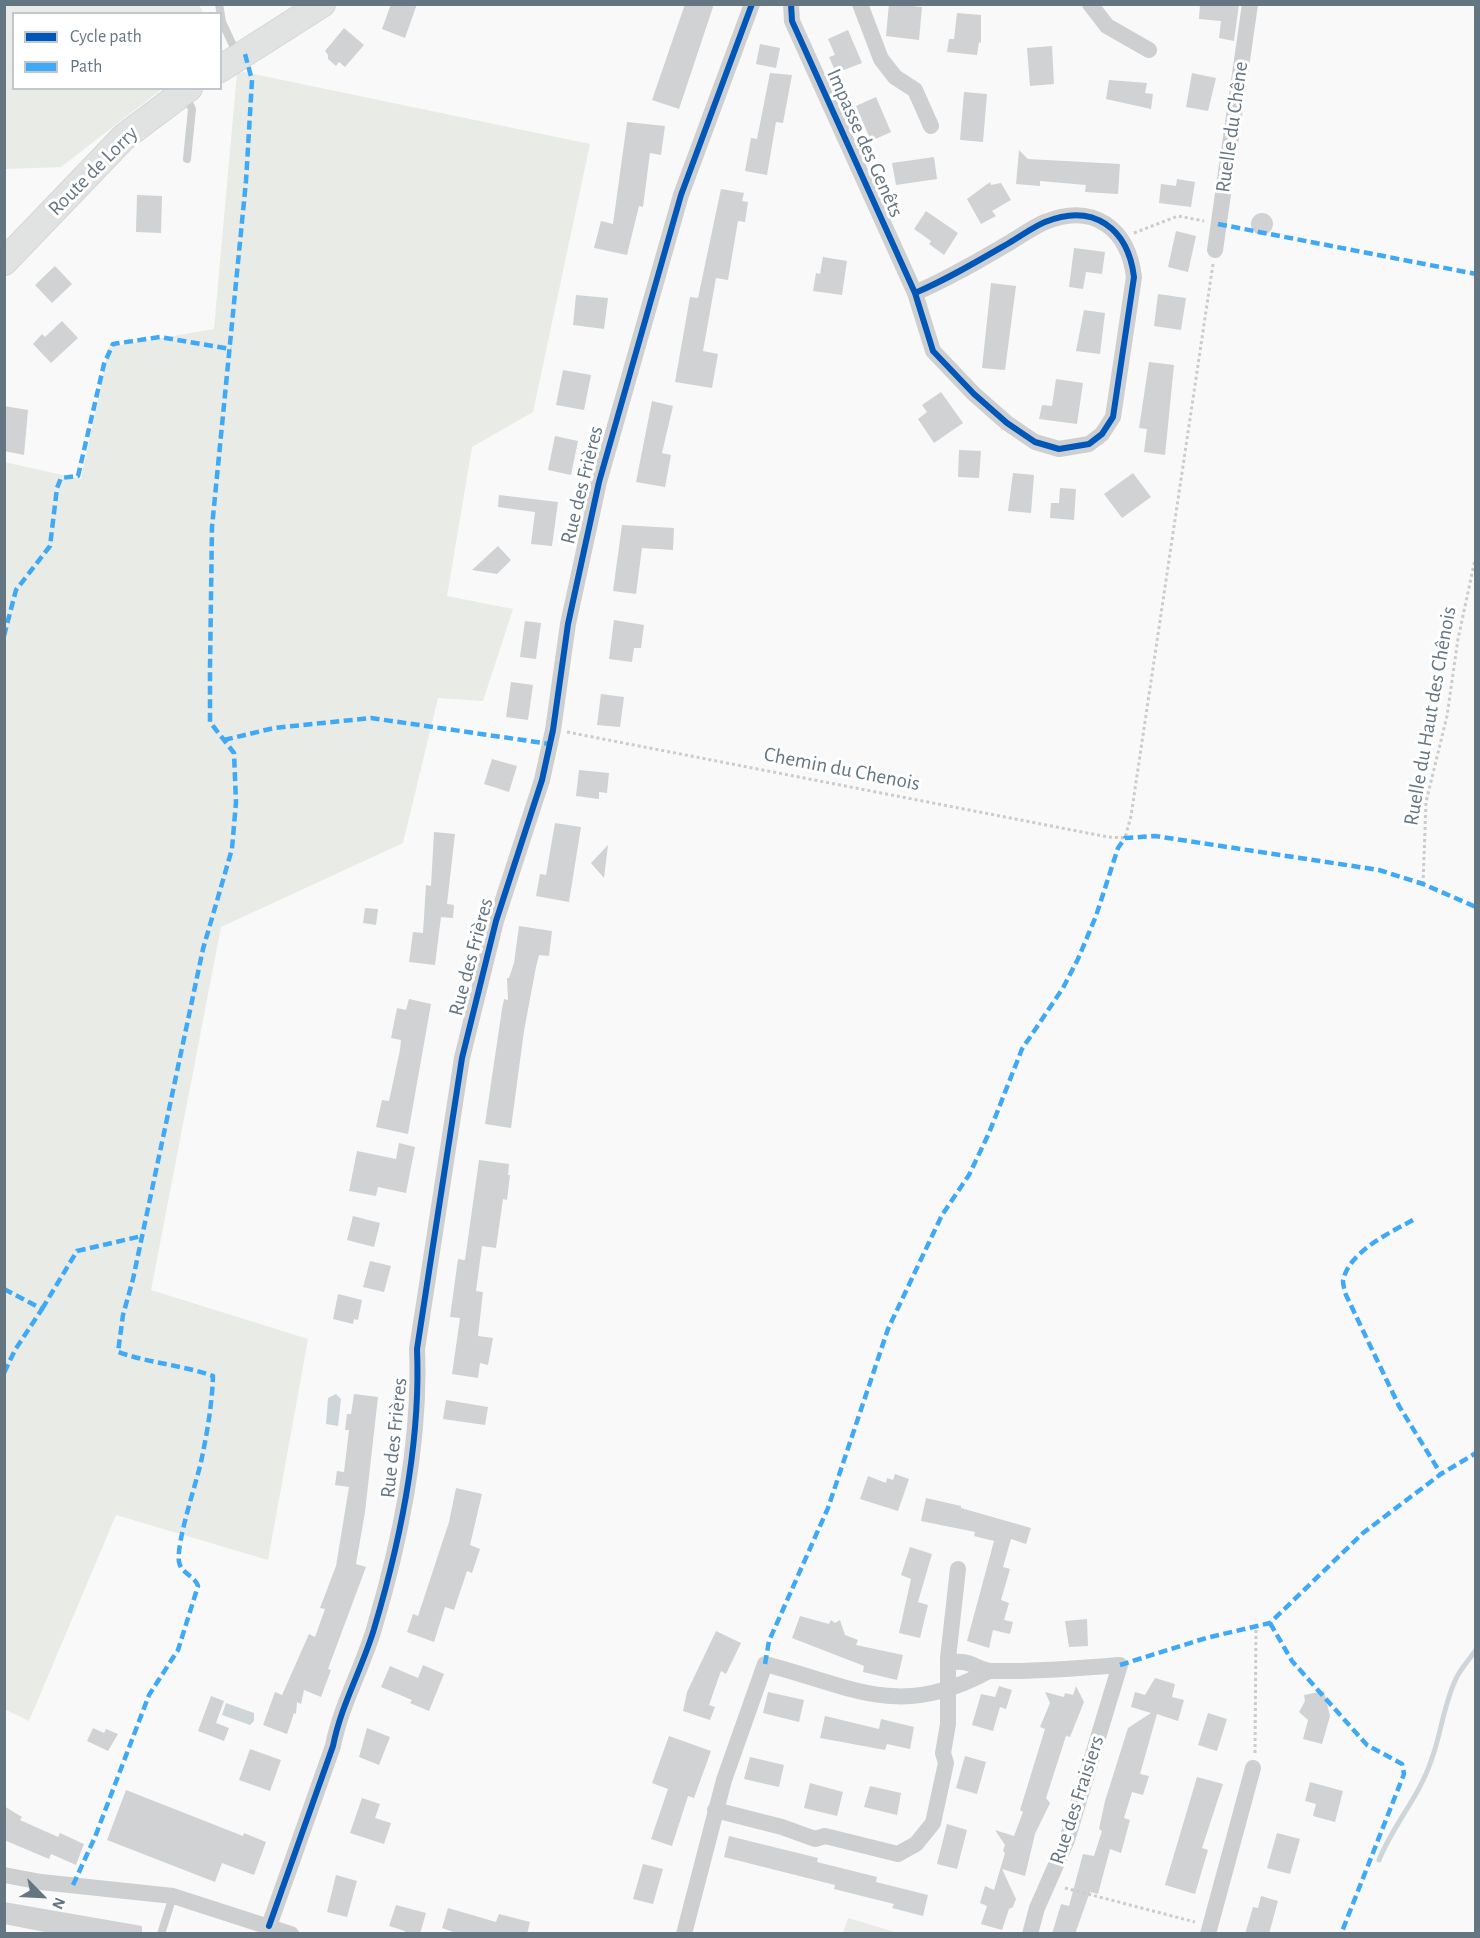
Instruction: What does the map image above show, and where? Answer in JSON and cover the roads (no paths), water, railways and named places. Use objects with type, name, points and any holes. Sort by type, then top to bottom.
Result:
[{"type":"main road","points":[[235,60],[322,4]]},
{"type":"main road","name":"Route de Lorry","points":[[4,262],[124,137],[186,90]]},
{"type":"street","name":"Rue des Frières","points":[[269,1926],[333,1746],[338,1721],[374,1630],[401,1532],[418,1383],[417,1349],[462,1058],[496,921],[542,780],[553,730],[568,624],[581,558],[620,404],[681,195],[752,4]]},
{"type":"street","name":"Impasse des Genêts","points":[[791,4],[792,21],[915,293],[933,351],[974,394],[1007,423],[1035,442],[1059,448],[1089,444],[1102,434],[1113,417],[1134,277],[1131,256],[1122,238],[1112,227],[1084,217],[1069,216],[1046,222],[939,283],[915,293]]},
{"type":"street","points":[[860,4],[881,59],[895,77],[915,90],[931,126]]},
{"type":"street","points":[[1090,4],[1107,26],[1149,50]]},
{"type":"street","name":"Ruelle du Chêne","points":[[1215,250],[1250,4]]},
{"type":"street","points":[[715,1810],[782,1827],[814,1839],[825,1836],[898,1854],[916,1844],[933,1823],[946,1762],[943,1753],[948,1724],[948,1663],[958,1569]]},
{"type":"street","points":[[948,1663],[963,1660],[989,1671]]},
{"type":"street","points":[[684,1934],[715,1810],[765,1664],[858,1693],[904,1698],[925,1696],[962,1684],[989,1671]]},
{"type":"street","name":"Rue des Fraisiers","points":[[989,1671],[1048,1671],[1120,1665],[1067,1840],[1030,1934]]},
{"type":"street","points":[[1209,1930],[1253,1768]]},
{"type":"street","points":[[4,1875],[41,1882],[172,1896],[291,1934]]},
{"type":"lane","points":[[222,18],[235,60]]},
{"type":"lane","points":[[186,90],[192,109],[187,159]]},
{"type":"lane","points":[[161,1934],[172,1896]]},
{"type":"waterway","points":[[1379,1860],[1426,1774],[1451,1691],[1459,1673],[1476,1650]]}]
